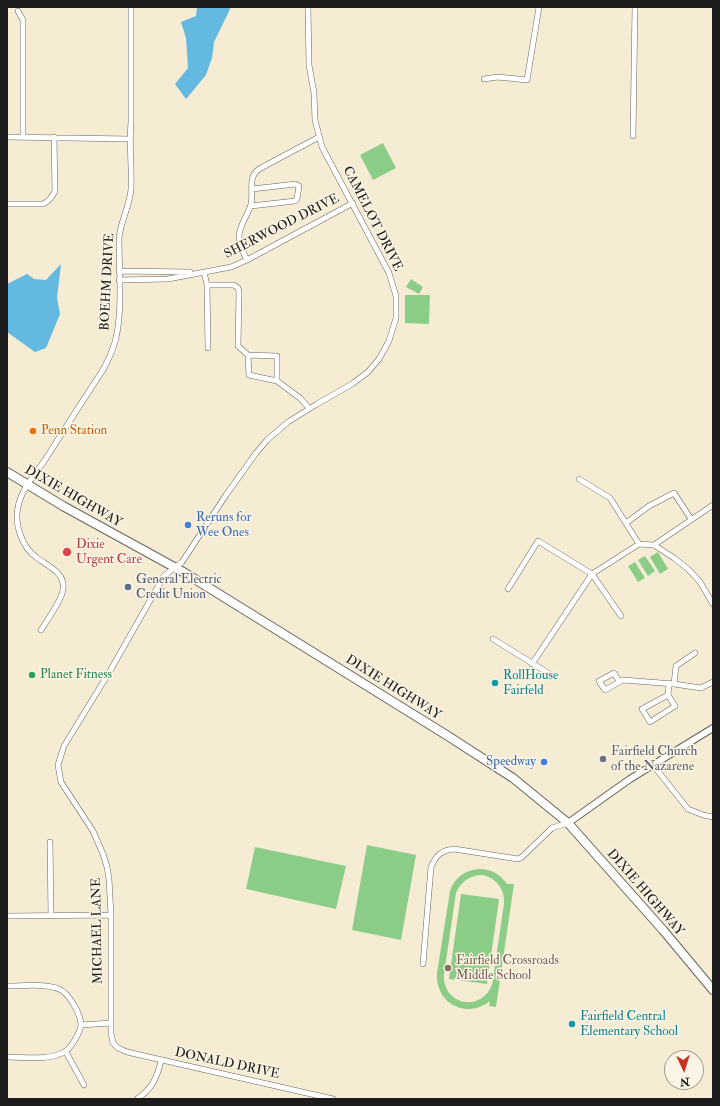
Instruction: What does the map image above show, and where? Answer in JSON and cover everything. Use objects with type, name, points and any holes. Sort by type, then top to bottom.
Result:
[{"type":"main road","name":"DIXIE HIGHWAY","points":[[7,472],[173,568],[194,578],[497,768],[527,789],[568,823],[663,930],[713,990]]},
{"type":"street","name":"BOEHM DRIVE","points":[[41,630],[62,595],[64,589],[63,583],[57,571],[30,552],[19,531],[17,518],[18,508],[28,485],[103,370],[111,354],[118,327],[120,237],[131,190],[129,139],[131,122],[131,7]]},
{"type":"street","name":"CAMELOT DRIVE","points":[[173,568],[182,562],[226,495],[264,443],[283,426],[309,408],[352,384],[368,372],[385,350],[396,318],[393,284],[386,265],[322,147],[319,137],[315,120],[314,93],[309,66],[308,7]]},
{"type":"street","points":[[484,79],[498,77],[528,80],[539,7]]},
{"type":"street","points":[[633,136],[635,7]]},
{"type":"street","points":[[18,11],[23,20],[23,137]]},
{"type":"street","points":[[7,137],[129,139]]},
{"type":"street","points":[[7,204],[42,204],[48,202],[52,197],[55,191],[54,137]]},
{"type":"street","points":[[247,260],[240,243],[239,236],[242,222],[251,206],[252,178],[256,171],[319,137]]},
{"type":"street","points":[[251,206],[295,201],[297,199],[300,186],[296,184],[252,189]]},
{"type":"street","name":"SHERWOOD DRIVE","points":[[119,280],[168,280],[231,267],[247,260],[353,203]]},
{"type":"street","name":"SHERWOOD DRIVE","points":[[119,271],[198,273]]},
{"type":"street","points":[[204,272],[207,284],[208,348]]},
{"type":"street","points":[[207,284],[234,285],[238,288],[238,346],[248,355],[277,356],[277,381]]},
{"type":"street","points":[[248,355],[249,375],[277,381],[300,398],[309,408]]},
{"type":"street","points":[[579,479],[610,498],[639,544]]},
{"type":"street","points":[[626,523],[649,506],[674,493],[691,519]]},
{"type":"street","points":[[654,545],[713,505]]},
{"type":"street","points":[[508,589],[538,541],[592,574],[621,616]]},
{"type":"street","points":[[532,664],[592,574],[639,544],[654,545],[688,569],[700,582],[713,604]]},
{"type":"street","name":"MICHAEL LANE","points":[[118,1048],[113,1043],[111,1033],[111,915],[109,879],[104,854],[92,831],[61,782],[58,765],[64,746],[110,672],[164,576],[173,568]]},
{"type":"street","points":[[493,639],[553,676]]},
{"type":"street","points":[[668,695],[675,706],[650,722],[642,708],[668,695],[676,666],[696,653]]},
{"type":"street","points":[[619,681],[623,680],[672,684],[702,688],[713,682]]},
{"type":"street","points":[[423,964],[431,866],[439,853],[454,849],[518,859],[522,857],[552,828],[568,823],[653,765],[713,728]]},
{"type":"street","points":[[653,765],[688,809],[713,817]]},
{"type":"street","points":[[50,842],[51,916]]},
{"type":"street","points":[[7,916],[111,915]]},
{"type":"street","points":[[7,986],[48,986],[60,989],[69,997],[77,1012],[81,1025],[74,1042],[66,1052],[50,1057],[7,1057]]},
{"type":"street","points":[[81,1025],[111,1023]]},
{"type":"street","name":"DONALD DRIVE","points":[[118,1048],[127,1052],[161,1061],[333,1099]]},
{"type":"street","points":[[66,1052],[84,1085]]},
{"type":"street","points":[[137,1099],[152,1087],[157,1077],[161,1061]]},
{"type":"green space","points":[[383,143],[396,168],[373,180],[360,155]]},
{"type":"green space","points":[[411,279],[423,287],[419,294],[406,287]]},
{"type":"green space","points":[[405,295],[430,295],[429,324],[405,323]]},
{"type":"green space","points":[[658,552],[668,569],[660,574],[650,557]]},
{"type":"green space","points":[[645,556],[655,571],[648,576],[638,560]]},
{"type":"green space","points":[[635,562],[645,578],[638,582],[628,566]]},
{"type":"green space","points":[[367,845],[416,855],[401,940],[352,930]]},
{"type":"green space","points":[[255,847],[346,866],[336,909],[246,889]]},
{"type":"green space","points":[[483,869],[491,871],[501,877],[507,884],[514,884],[496,1007],[489,1006],[490,1001],[471,1009],[454,1005],[447,1000],[441,993],[437,973],[450,891],[461,875],[474,870]],"holes":[[[483,875],[499,885],[504,899],[492,985],[487,994],[480,999],[471,1002],[463,1002],[449,993],[445,985],[444,974],[456,893],[464,882],[474,876]]]},
{"type":"green space","points":[[461,894],[499,899],[487,984],[449,979]]},
{"type":"water","points":[[197,7],[231,7],[214,42],[212,58],[206,75],[186,99],[175,84],[188,68],[186,38],[181,22],[196,16]]},
{"type":"water","points":[[61,264],[57,298],[60,314],[46,348],[35,352],[7,332],[7,284],[27,274],[34,279],[46,280]]},
{"type":"place","name":"Penn Station","points":[[33,431]]},
{"type":"place","name":"Reruns for Wee Ones","points":[[188,525]]},
{"type":"place","name":"Dixie Urgent Care","points":[[67,552]]},
{"type":"place","name":"General Electric Credit Union","points":[[128,587]]},
{"type":"place","name":"Planet Fitness","points":[[32,675]]},
{"type":"place","name":"RollHouse Fairfeld","points":[[495,683]]},
{"type":"place","name":"Fairfield Church of the Nazarene","points":[[603,759]]},
{"type":"place","name":"Speedway","points":[[544,762]]},
{"type":"place","name":"Fairfield Crossroads Middle School","points":[[448,968]]},
{"type":"place","name":"Fairfield Central Elementary School","points":[[572,1024]]}]
